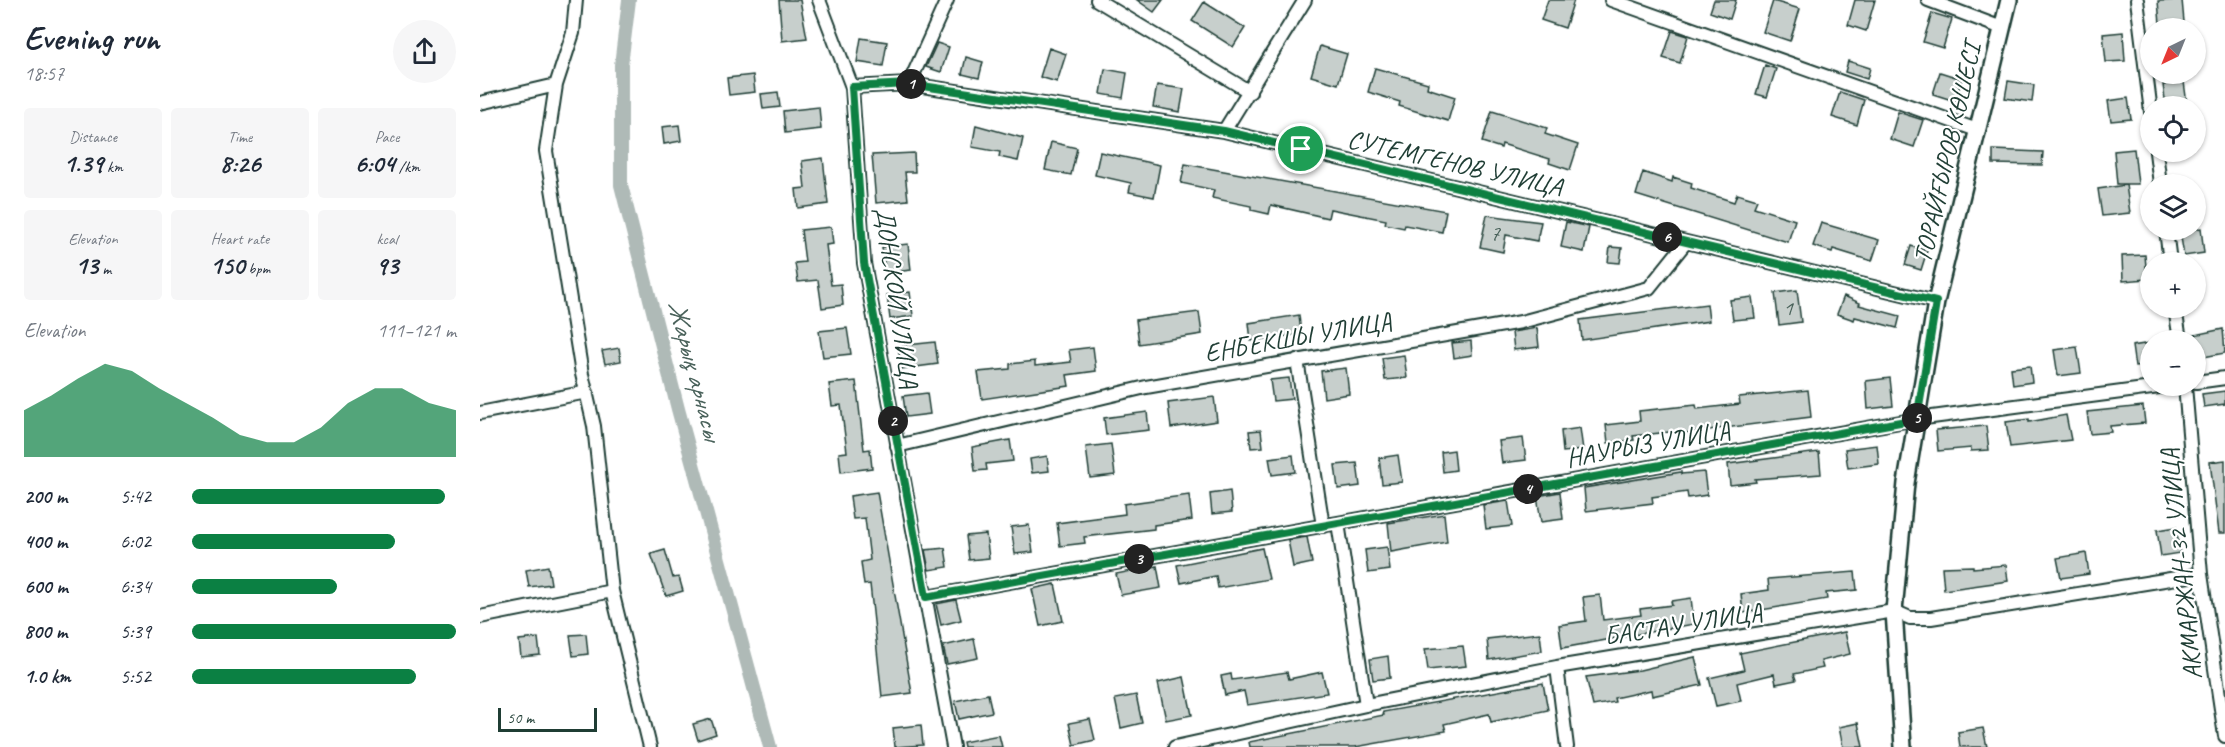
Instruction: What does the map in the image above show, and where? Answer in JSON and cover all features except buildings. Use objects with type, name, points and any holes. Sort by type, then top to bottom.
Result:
[{"type":"street","points":[[576,0],[573,33],[556,85],[546,151],[586,393],[594,426],[612,591],[650,747]]},
{"type":"street","name":"ДОНСКОЙ УЛИЦА","points":[[819,0],[852,87],[864,263],[953,747]]},
{"type":"street","points":[[909,84],[947,0]]},
{"type":"street","points":[[1097,0],[1250,92]]},
{"type":"street","points":[[1224,131],[1305,0]]},
{"type":"street","points":[[1611,0],[1977,130]]},
{"type":"street","points":[[1928,0],[2002,28]]},
{"type":"street","name":"ТОРАЙҒЫРОВ КӨШЕСІ","points":[[1903,747],[1894,611],[1906,483],[1936,302],[2009,0]]},
{"type":"street","points":[[2137,0],[2149,96]]},
{"type":"street","name":"СУТЕМГЕНОВ УЛИЦА","points":[[852,87],[909,84],[1224,131],[1936,302]]},
{"type":"street","points":[[480,103],[556,85]]},
{"type":"street","name":"ЕНБЕКШЫ УЛИЦА","points":[[897,446],[1146,387],[1521,321],[1649,288],[1686,242]]},
{"type":"street","points":[[1297,360],[1323,526]]},
{"type":"street","points":[[2206,381],[2225,378]]},
{"type":"street","name":"НАУРЫЗ УЛИЦА","points":[[926,597],[1917,419],[2140,390]]},
{"type":"street","points":[[480,413],[586,393]]},
{"type":"street","name":"АКМАРЖАН-32 УЛИЦА","points":[[2186,396],[2201,574],[2225,736]]},
{"type":"street","points":[[1338,523],[1366,705]]},
{"type":"street","name":"БАСТАУ УЛИЦА","points":[[1175,747],[1366,705],[1557,667],[1894,611],[1911,618],[1931,618],[2201,574]]},
{"type":"street","points":[[480,617],[612,591]]},
{"type":"street","points":[[1557,667],[1567,747]]},
{"type":"waterway","name":"Жарық арнасы","points":[[629,0],[621,65],[621,185],[678,409],[770,747]]},
{"type":"route","points":[[909,84],[1224,131],[1301,149],[1936,302],[1917,419],[926,597],[864,263],[852,87],[909,84]]}]
